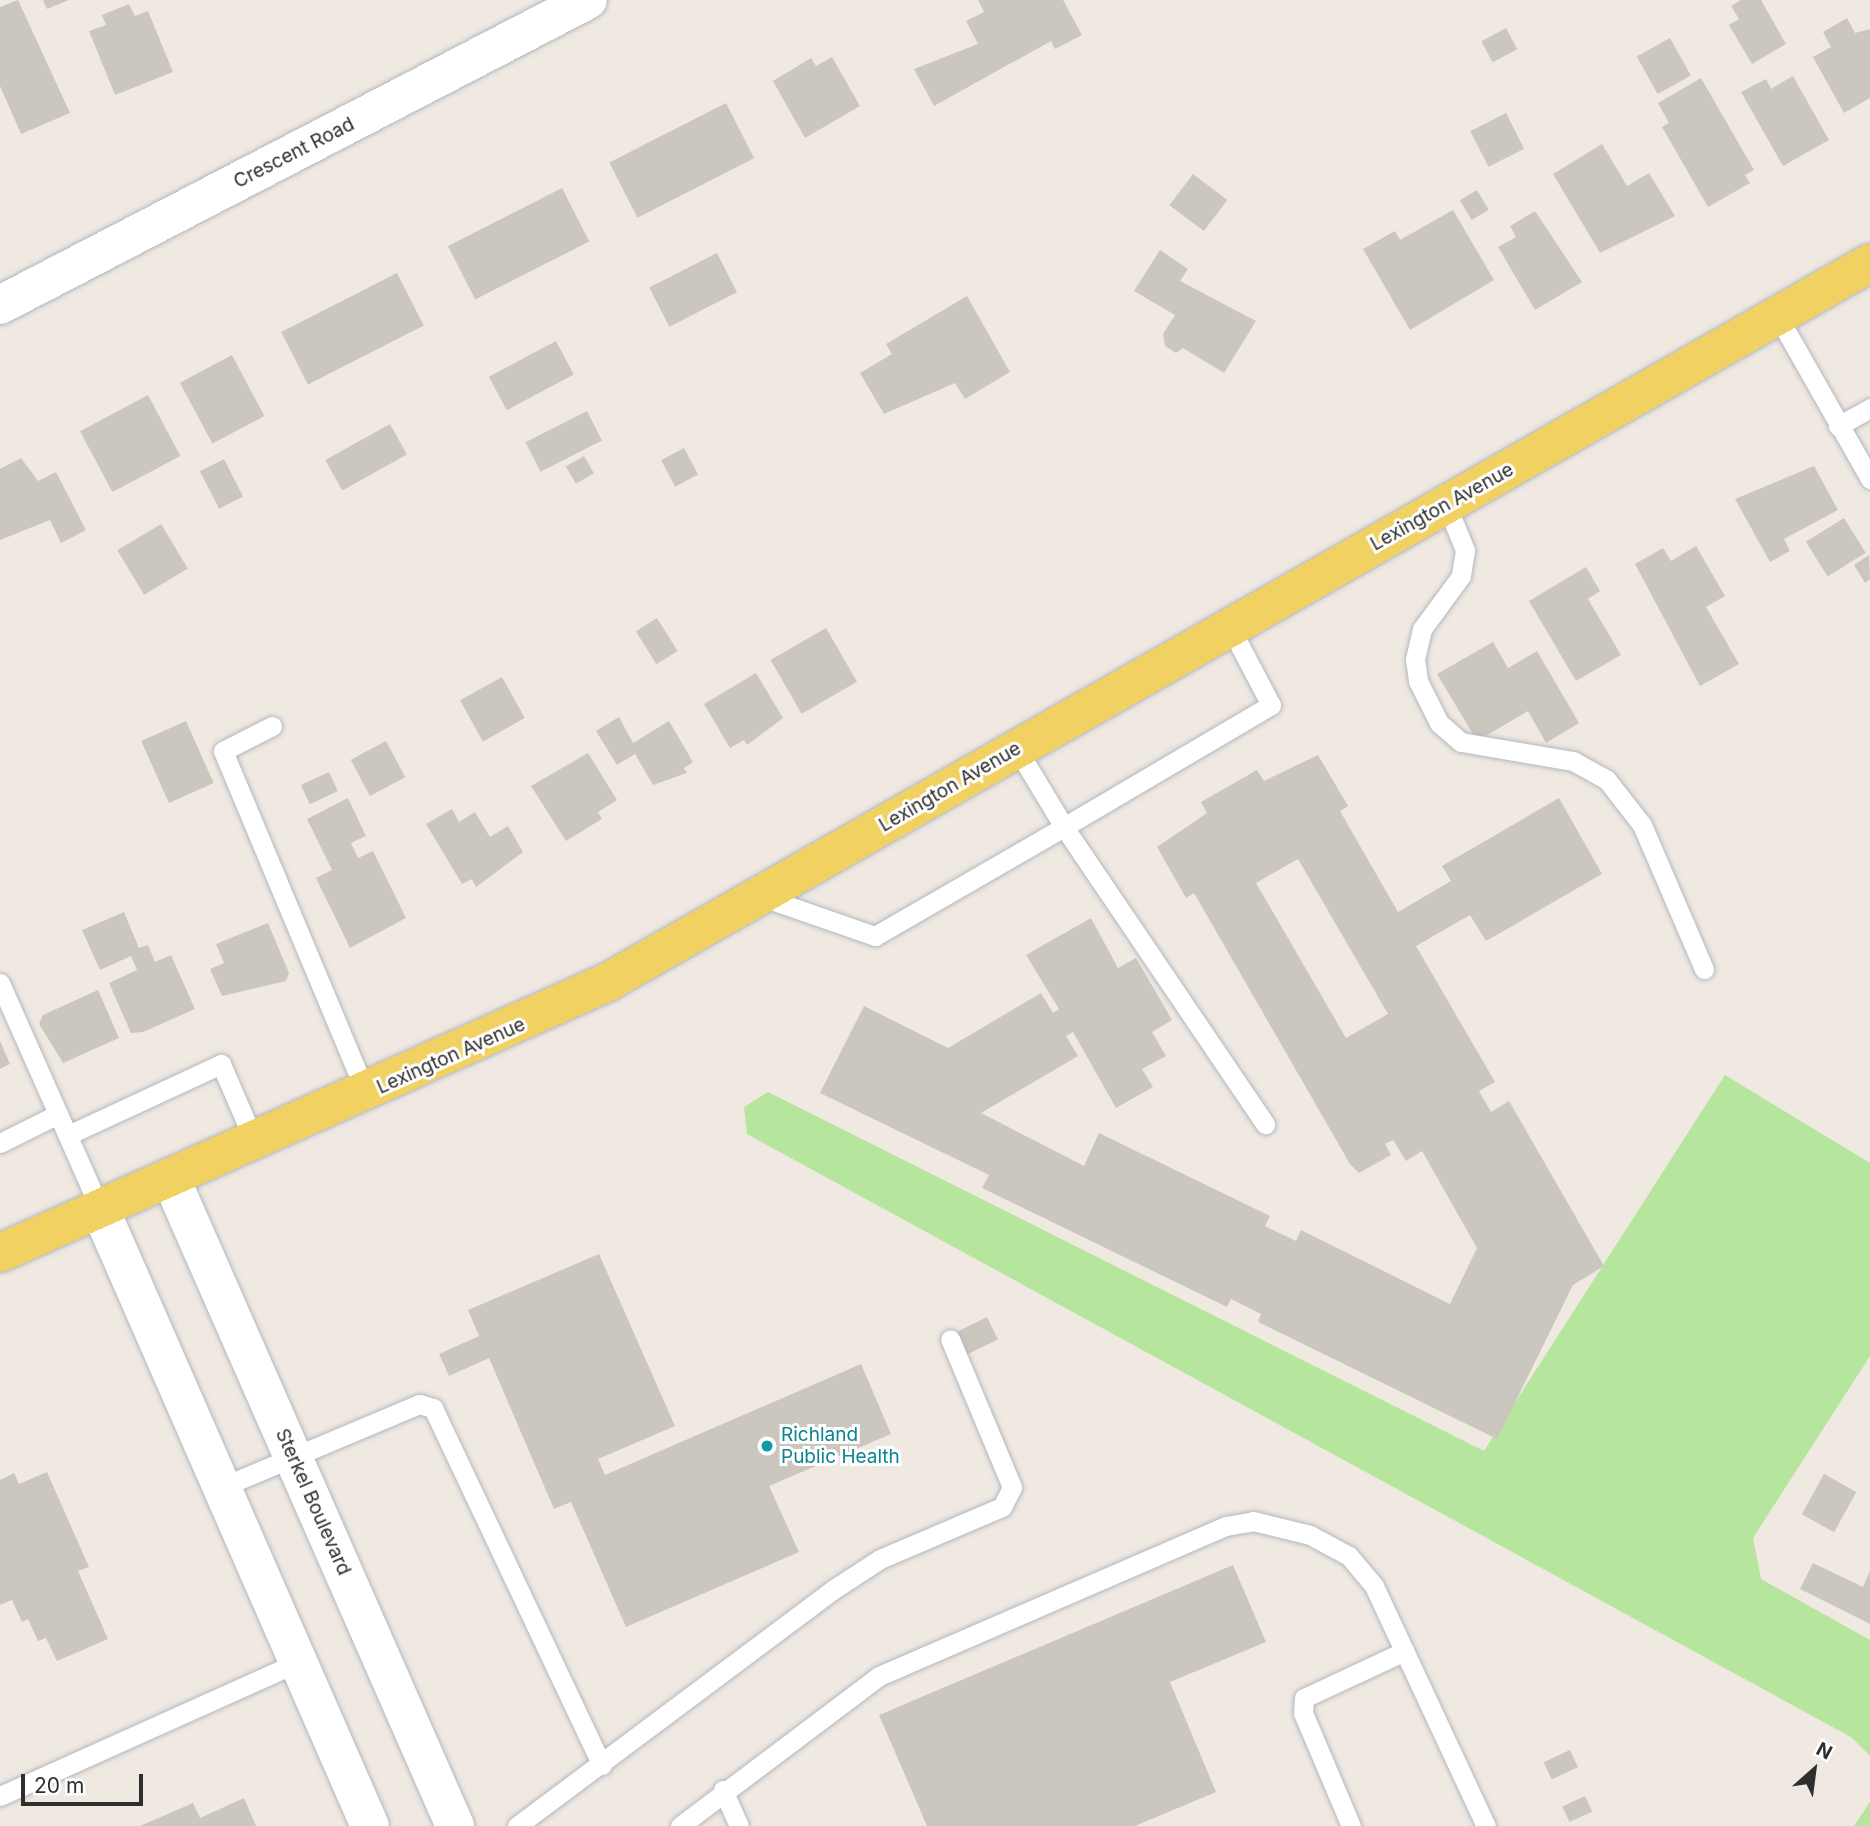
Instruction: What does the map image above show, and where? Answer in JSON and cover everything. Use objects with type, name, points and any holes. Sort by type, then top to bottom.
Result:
[{"type":"main road","name":"Lexington Avenue","points":[[0,1253],[367,1095],[561,1005],[759,896],[1870,263]]},
{"type":"street","name":"Crescent Road","points":[[0,306],[588,0]]},
{"type":"street","name":"Sterkel Boulevard","points":[[171,1179],[455,1826]]},
{"type":"street","points":[[100,1209],[370,1826]]},
{"type":"lane","points":[[1777,315],[1870,479]]},
{"type":"lane","points":[[1838,426],[1870,408]]},
{"type":"lane","points":[[1446,504],[1465,550],[1461,576],[1422,629],[1415,659],[1418,681],[1439,723],[1461,742],[1573,761],[1607,780],[1642,825],[1704,970]]},
{"type":"lane","points":[[759,896],[875,936],[1272,705],[1230,628]]},
{"type":"lane","points":[[272,726],[222,751],[367,1095]]},
{"type":"lane","points":[[1017,749],[1064,827],[1265,1124]]},
{"type":"lane","points":[[0,983],[100,1209]]},
{"type":"lane","points":[[68,1135],[221,1064],[255,1143]]},
{"type":"lane","points":[[0,1143],[58,1114]]},
{"type":"lane","points":[[517,1826],[880,1559],[1002,1507],[1012,1487],[950,1339]]},
{"type":"lane","points":[[222,1487],[419,1404],[433,1408],[602,1765]]},
{"type":"lane","points":[[680,1826],[723,1790],[878,1676],[1226,1526],[1254,1521],[1284,1525],[1349,1556],[1374,1586],[1486,1826]]},
{"type":"lane","points":[[1347,1825],[1303,1713],[1304,1698],[1405,1651]]},
{"type":"lane","points":[[0,1796],[298,1662]]},
{"type":"lane","points":[[723,1790],[739,1826]]},
{"type":"green space","points":[[1725,1075],[1870,1163],[1870,1356],[1753,1538],[1761,1579],[1870,1640],[1870,1756],[1851,1737],[747,1134],[744,1107],[768,1092],[1484,1451]]},
{"type":"green space","points":[[1870,1802],[1870,1826],[1854,1826]]},
{"type":"building","points":[[18,0],[70,113],[21,134],[0,86],[0,7]]},
{"type":"building","points":[[43,0],[69,0],[47,9]]},
{"type":"building","points":[[978,0],[1063,0],[1082,35],[1055,49],[1051,41],[934,106],[914,69],[978,44],[966,21],[984,12]]},
{"type":"building","points":[[1741,0],[1761,0],[1786,44],[1752,64],[1729,25],[1739,19],[1731,6]]},
{"type":"building","points":[[129,4],[135,16],[148,11],[173,72],[115,95],[89,31],[106,25],[102,15]]},
{"type":"building","points":[[1847,18],[1855,33],[1870,29],[1870,98],[1844,113],[1813,57],[1831,47],[1823,32]]},
{"type":"building","points":[[1506,28],[1517,49],[1493,62],[1481,41]]},
{"type":"building","points":[[1670,38],[1691,76],[1658,94],[1637,56]]},
{"type":"building","points":[[832,57],[860,106],[805,138],[773,81],[811,58],[816,66]]},
{"type":"building","points":[[1793,76],[1829,140],[1783,166],[1741,92],[1766,79],[1771,89]]},
{"type":"building","points":[[1701,78],[1754,170],[1745,175],[1750,183],[1708,207],[1662,127],[1669,123],[1658,103]]},
{"type":"building","points":[[726,103],[754,158],[637,218],[609,162]]},
{"type":"building","points":[[1506,113],[1524,149],[1489,167],[1470,131]]},
{"type":"building","points":[[1602,144],[1627,186],[1649,173],[1675,216],[1600,253],[1553,174]]},
{"type":"building","points":[[1193,174],[1227,200],[1204,231],[1170,205]]},
{"type":"building","points":[[562,188],[589,241],[475,300],[448,246]]},
{"type":"building","points":[[1477,190],[1489,210],[1472,220],[1460,200]]},
{"type":"building","points":[[1453,210],[1494,280],[1410,330],[1363,249],[1395,231],[1400,240]]},
{"type":"building","points":[[1535,211],[1582,282],[1535,310],[1498,247],[1516,237],[1510,226]]},
{"type":"building","points":[[1160,250],[1188,269],[1180,281],[1256,321],[1224,373],[1183,348],[1176,353],[1165,346],[1163,334],[1175,315],[1134,291]]},
{"type":"building","points":[[717,253],[737,292],[669,327],[649,288]]},
{"type":"building","points":[[397,273],[424,326],[308,385],[281,332]]},
{"type":"building","points":[[967,296],[1010,372],[965,399],[955,383],[884,414],[860,373],[892,354],[886,344]]},
{"type":"building","points":[[556,341],[574,375],[507,410],[489,377]]},
{"type":"building","points":[[232,355],[264,416],[212,444],[180,383]]},
{"type":"building","points":[[148,395],[180,456],[112,492],[80,431]]},
{"type":"building","points":[[587,411],[602,440],[541,472],[526,442]]},
{"type":"building","points":[[390,424],[407,455],[342,490],[325,460]]},
{"type":"building","points":[[684,448],[698,474],[675,487],[661,460]]},
{"type":"building","points":[[584,456],[594,473],[576,484],[566,467]]},
{"type":"building","points":[[21,458],[38,481],[56,472],[86,530],[61,543],[50,520],[0,540],[0,469]]},
{"type":"building","points":[[224,459],[243,496],[219,509],[200,471]]},
{"type":"building","points":[[1814,466],[1838,510],[1784,539],[1790,551],[1770,562],[1735,499]]},
{"type":"building","points":[[1844,518],[1866,553],[1828,577],[1806,542]]},
{"type":"building","points":[[161,524],[188,569],[144,595],[117,550]]},
{"type":"building","points":[[1696,546],[1725,596],[1706,607],[1739,664],[1700,686],[1635,564],[1663,548],[1671,561]]},
{"type":"building","points":[[1869,555],[1870,579],[1865,583],[1854,565]]},
{"type":"building","points":[[1586,567],[1600,591],[1588,599],[1621,655],[1576,681],[1529,601]]},
{"type":"building","points":[[657,618],[678,651],[656,664],[636,631]]},
{"type":"building","points":[[826,628],[857,682],[802,714],[771,660]]},
{"type":"building","points":[[1493,642],[1508,668],[1537,651],[1579,723],[1546,743],[1528,711],[1477,741],[1437,674]]},
{"type":"building","points":[[756,673],[783,718],[747,745],[744,740],[730,748],[704,704]]},
{"type":"building","points":[[502,677],[525,718],[483,741],[460,700]]},
{"type":"building","points":[[619,717],[633,743],[669,721],[693,762],[684,768],[687,773],[653,785],[635,754],[617,765],[596,731]]},
{"type":"building","points":[[186,721],[214,783],[169,803],[141,741]]},
{"type":"building","points":[[386,741],[405,777],[370,796],[351,760]]},
{"type":"building","points":[[588,753],[617,800],[598,812],[602,819],[566,841],[531,786]]},
{"type":"building","points":[[1318,755],[1348,806],[1340,811],[1398,912],[1451,881],[1442,866],[1559,798],[1602,874],[1486,941],[1470,915],[1416,946],[1495,1082],[1479,1091],[1491,1112],[1509,1101],[1604,1266],[1573,1285],[1497,1439],[1258,1322],[1261,1314],[1231,1299],[1227,1307],[982,1188],[989,1175],[820,1093],[864,1006],[948,1048],[1041,993],[1053,1013],[1059,1009],[1026,955],[1091,918],[1118,968],[1136,958],[1172,1020],[1152,1032],[1166,1056],[1142,1069],[1153,1087],[1116,1108],[1073,1032],[1066,1036],[1078,1056],[981,1113],[1084,1166],[1099,1133],[1270,1216],[1265,1226],[1296,1241],[1301,1230],[1450,1304],[1477,1248],[1422,1151],[1406,1161],[1393,1140],[1385,1144],[1391,1155],[1359,1173],[1350,1164],[1194,893],[1186,898],[1157,847],[1207,813],[1201,802],[1257,770],[1264,781]],"holes":[[[1298,859],[1388,1014],[1346,1038],[1256,883]]]},
{"type":"building","points":[[329,772],[338,791],[310,804],[301,785]]},
{"type":"building","points":[[348,798],[366,836],[351,843],[358,858],[373,851],[406,918],[350,948],[316,878],[332,870],[307,819]]},
{"type":"building","points":[[452,809],[459,822],[475,812],[490,837],[508,826],[523,852],[476,887],[472,879],[462,884],[426,824]]},
{"type":"building","points":[[124,912],[139,948],[148,945],[155,962],[171,955],[195,1009],[143,1032],[131,1033],[109,983],[137,970],[131,956],[100,970],[82,930]]},
{"type":"building","points":[[268,923],[289,973],[286,981],[222,996],[210,969],[224,963],[216,944]]},
{"type":"building","points":[[98,990],[119,1038],[63,1063],[39,1024],[43,1015]]},
{"type":"building","points":[[0,1041],[10,1064],[0,1069]]},
{"type":"building","name":"Richland Public Health","points":[[599,1254],[675,1426],[598,1459],[605,1475],[861,1364],[891,1434],[769,1486],[799,1552],[626,1627],[571,1502],[554,1509],[489,1358],[449,1376],[439,1354],[479,1336],[468,1310]]},
{"type":"building","points":[[987,1317],[998,1339],[967,1354],[956,1332]]},
{"type":"building","points":[[47,1472],[89,1567],[78,1571],[108,1639],[57,1661],[46,1638],[38,1641],[28,1619],[22,1622],[12,1600],[0,1605],[0,1480],[14,1473],[19,1484]]},
{"type":"building","points":[[1824,1474],[1856,1492],[1834,1532],[1802,1514]]},
{"type":"building","points":[[1813,1563],[1863,1587],[1870,1571],[1870,1624],[1800,1589]]},
{"type":"building","points":[[1233,1565],[1266,1642],[1170,1682],[1216,1792],[1135,1826],[927,1826],[879,1715]]},
{"type":"building","points":[[1570,1750],[1578,1767],[1552,1779],[1544,1762]]},
{"type":"building","points":[[1585,1796],[1592,1811],[1570,1822],[1562,1807]]},
{"type":"building","points":[[244,1798],[256,1826],[140,1826],[193,1803],[200,1818]]},
{"type":"place","name":"Richland Public Health","points":[[767,1446]]}]
